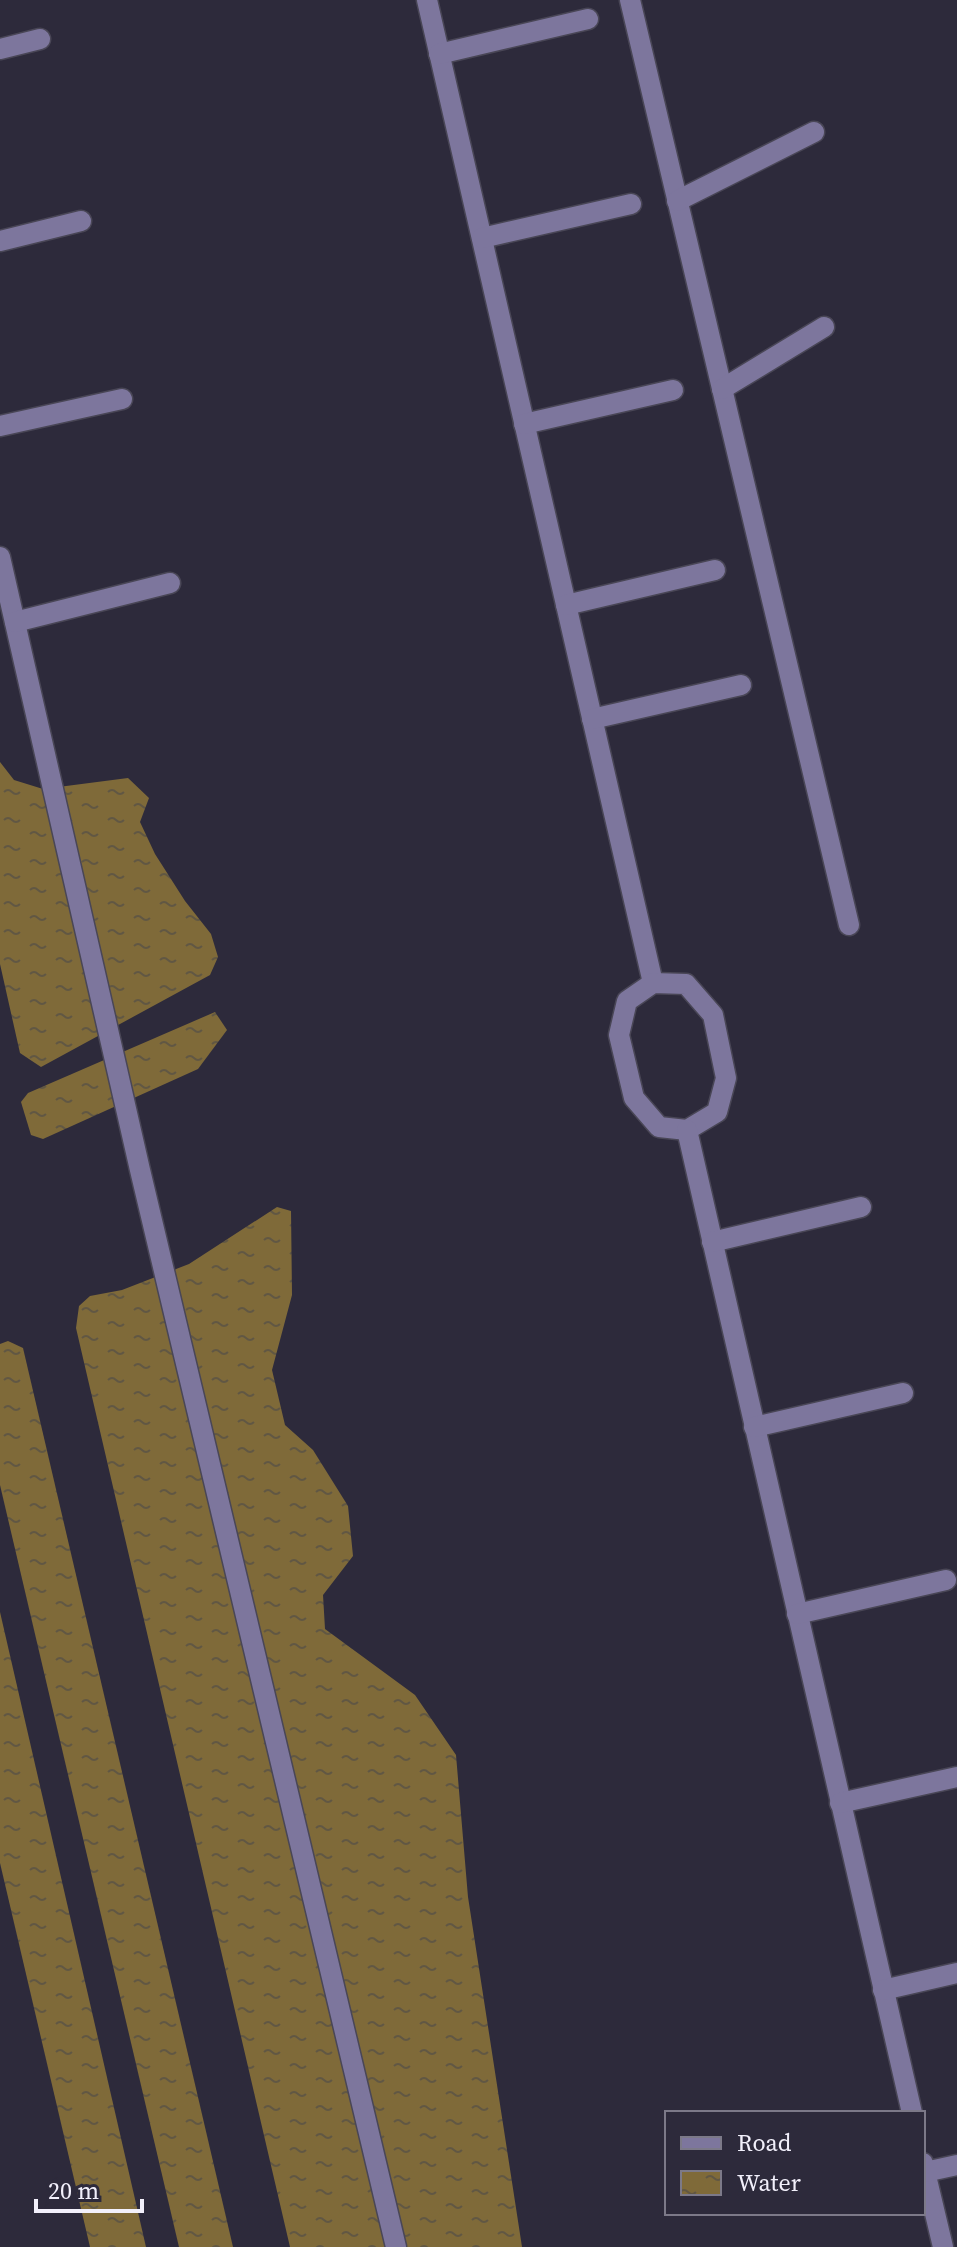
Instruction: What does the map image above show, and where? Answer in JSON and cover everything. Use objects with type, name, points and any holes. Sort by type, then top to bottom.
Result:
[{"type":"street","points":[[427,0],[653,983]]},
{"type":"street","points":[[630,0],[849,925]]},
{"type":"street","points":[[439,54],[588,19]]},
{"type":"street","points":[[0,49],[40,39]]},
{"type":"street","points":[[677,201],[814,132]]},
{"type":"street","points":[[482,238],[631,204]]},
{"type":"street","points":[[0,241],[81,221]]},
{"type":"street","points":[[722,389],[824,327]]},
{"type":"street","points":[[524,424],[673,390]]},
{"type":"street","points":[[0,426],[122,399]]},
{"type":"street","points":[[0,557],[140,1170],[396,2247]]},
{"type":"street","points":[[566,605],[715,570]]},
{"type":"street","points":[[15,622],[170,583]]},
{"type":"street","points":[[592,719],[741,685]]},
{"type":"street","points":[[653,983],[686,984],[713,1015],[726,1078],[717,1112],[687,1130],[659,1127],[634,1098],[619,1035],[627,1001],[653,983]]},
{"type":"street","points":[[687,1130],[912,2111]]},
{"type":"street","points":[[712,1242],[861,1207]]},
{"type":"street","points":[[754,1427],[903,1393]]},
{"type":"street","points":[[797,1614],[946,1580]]},
{"type":"street","points":[[840,1803],[957,1777]]},
{"type":"street","points":[[883,1990],[957,1973]]},
{"type":"street","points":[[925,2168],[957,2165]]},
{"type":"street","points":[[925,2172],[943,2247]]},
{"type":"water","points":[[0,762],[14,780],[43,789],[128,778],[149,798],[140,822],[155,854],[211,934],[218,957],[210,975],[41,1067],[20,1053],[0,964]]},
{"type":"water","points":[[215,1012],[227,1030],[198,1069],[43,1139],[31,1135],[21,1102],[28,1093]]},
{"type":"water","points":[[277,1207],[291,1211],[292,1295],[272,1370],[285,1425],[313,1450],[348,1506],[353,1556],[323,1595],[325,1629],[415,1695],[456,1755],[468,1897],[522,2247],[290,2247],[76,1328],[79,1306],[90,1296],[122,1290],[189,1264]]},
{"type":"water","points":[[8,1341],[23,1348],[233,2247],[179,2247],[0,1485],[0,1344]]},
{"type":"water","points":[[0,1612],[146,2247],[90,2247],[0,1863]]}]
